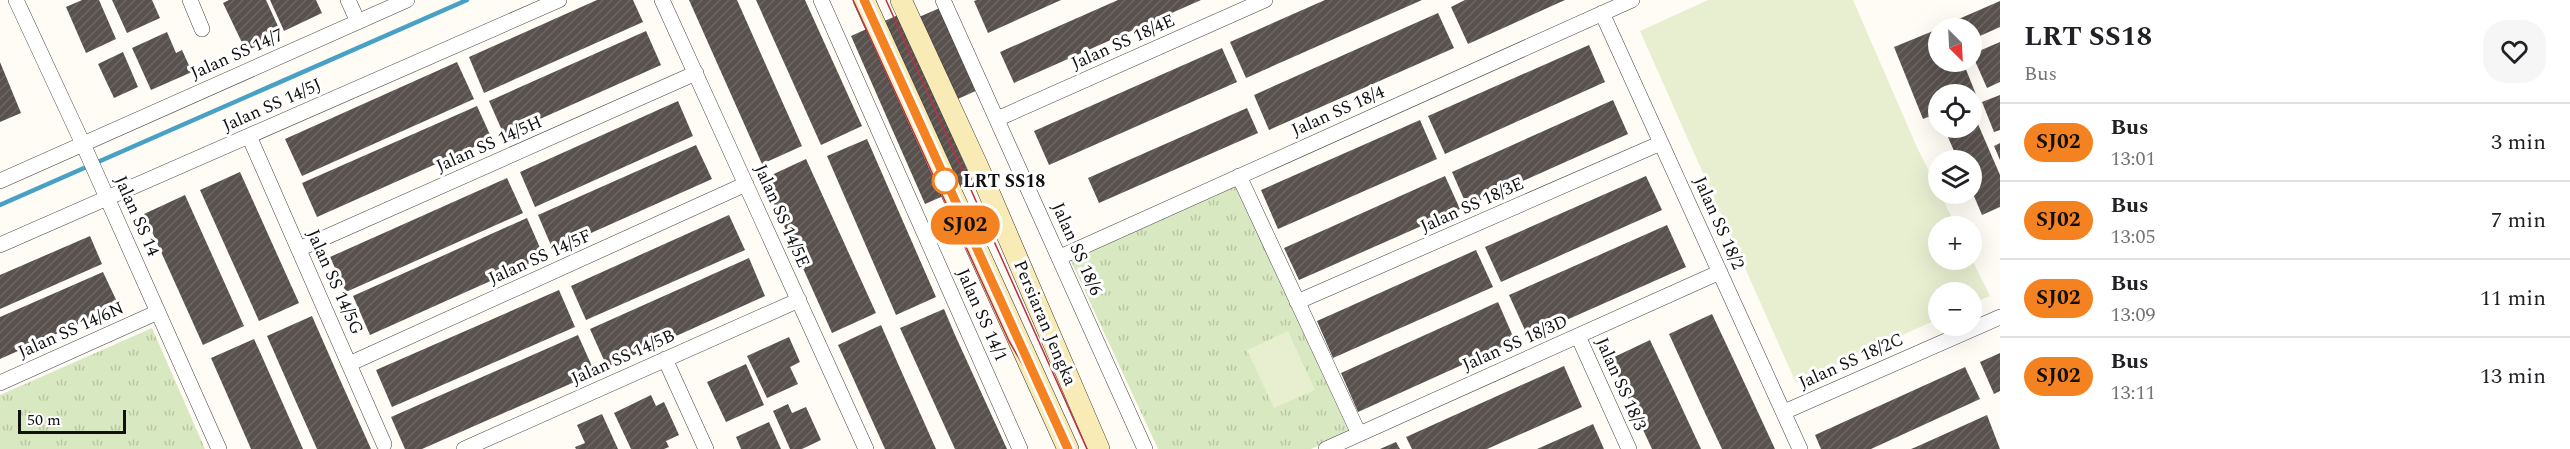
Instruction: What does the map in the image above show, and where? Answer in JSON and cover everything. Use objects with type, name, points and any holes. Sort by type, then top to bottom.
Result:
[{"type":"main road","name":"Persiaran Jengka","points":[[864,0],[1068,449]]},
{"type":"main road","name":"Persiaran Jengka","points":[[902,0],[978,167],[1099,449]]},
{"type":"street","name":"Jalan SS 14","points":[[16,0],[90,157],[219,449]]},
{"type":"street","points":[[189,0],[202,29]]},
{"type":"street","points":[[348,0],[358,22]]},
{"type":"street","name":"Jalan SS 14/7","points":[[0,181],[90,157],[358,22],[407,0]]},
{"type":"street","name":"Jalan SS 14/5J","points":[[0,245],[559,0]]},
{"type":"street","name":"Jalan SS 14/5E","points":[[662,0],[866,449]]},
{"type":"street","name":"Jalan SS 14/1","points":[[821,0],[1020,449]]},
{"type":"street","name":"Jalan SS 18/6","points":[[943,0],[1145,449]]},
{"type":"street","name":"Jalan SS 18/4E","points":[[997,119],[1265,0]]},
{"type":"street","name":"Jalan SS 18/4","points":[[1060,257],[1632,0]]},
{"type":"street","name":"Jalan SS 18/2","points":[[1602,13],[1800,449]]},
{"type":"street","name":"Jalan SS 14/5H","points":[[299,249],[696,73]]},
{"type":"street","name":"Jalan SS 14/5G","points":[[249,136],[384,444]]},
{"type":"street","name":"Jalan SS 18/3E","points":[[1298,302],[1661,142]]},
{"type":"street","points":[[1239,177],[1359,434]]},
{"type":"street","name":"Jalan SS 14/5F","points":[[350,364],[746,184]]},
{"type":"street","name":"Jalan SS 18/3D","points":[[1326,449],[1720,272]]},
{"type":"street","name":"Jalan SS 14/5B","points":[[464,449],[799,300]]},
{"type":"street","name":"Jalan SS 14/6N","points":[[0,383],[158,312]]},
{"type":"street","name":"Jalan SS 18/2C","points":[[1784,412],[2000,317]]},
{"type":"street","name":"Jalan SS 18/3","points":[[1578,336],[1629,449]]},
{"type":"street","points":[[665,359],[706,449]]},
{"type":"green space","points":[[1708,0],[1853,0],[1928,169],[1928,204],[1945,204],[1951,216],[1928,216],[1928,270],[1977,270],[1990,296],[1982,299],[1982,282],[1928,282],[1928,324],[1796,383],[1640,31]]},
{"type":"green space","points":[[1235,183],[1349,432],[1311,449],[1158,449],[1070,259]]},
{"type":"green space","points":[[152,328],[205,449],[0,449],[0,395]]},
{"type":"green space","points":[[1288,331],[1315,390],[1274,408],[1247,350]]},
{"type":"building","points":[[82,0],[99,0],[116,39],[86,53],[66,7]]},
{"type":"building","points":[[112,0],[152,0],[160,18],[127,33]]},
{"type":"building","points":[[229,0],[266,0],[282,35],[246,51],[223,3]]},
{"type":"building","points":[[270,0],[316,0],[322,13],[284,31]]},
{"type":"building","points":[[597,0],[633,0],[643,22],[484,93],[469,57]]},
{"type":"building","points":[[689,0],[737,0],[802,146],[762,164]]},
{"type":"building","points":[[756,0],[805,0],[862,126],[821,145]]},
{"type":"building","points":[[1061,0],[988,33],[974,1]]},
{"type":"building","points":[[1118,0],[1201,0],[1014,83],[1000,52]]},
{"type":"building","points":[[1325,0],[1422,0],[1246,78],[1230,42]]},
{"type":"building","points":[[1465,0],[1565,0],[1468,44],[1451,7]]},
{"type":"building","points":[[2000,1],[2000,27],[1982,35],[1982,18],[1961,18]]},
{"type":"building","points":[[942,7],[980,89],[940,107],[973,183],[925,204],[851,36],[898,15],[903,24]]},
{"type":"building","points":[[1438,13],[1454,48],[1269,130],[1254,95]]},
{"type":"building","points":[[646,31],[661,65],[504,135],[489,101]]},
{"type":"building","points":[[167,32],[176,53],[182,50],[192,72],[151,90],[132,48]]},
{"type":"building","points":[[1928,33],[1928,72],[1967,72],[1972,84],[1928,84],[1928,117],[1923,119],[1894,47]]},
{"type":"building","points":[[2000,42],[2000,82],[1987,88],[1980,72],[1982,72],[1982,50]]},
{"type":"building","points":[[1589,45],[1605,82],[1445,154],[1428,116]]},
{"type":"building","points":[[1222,48],[1237,82],[1049,165],[1034,131]]},
{"type":"building","points":[[123,52],[138,87],[114,98],[98,64]]},
{"type":"building","points":[[0,62],[21,113],[0,122]]},
{"type":"building","points":[[457,62],[474,99],[302,176],[285,139]]},
{"type":"building","points":[[2000,95],[2000,130],[1994,132],[1982,102]]},
{"type":"building","points":[[1613,100],[1628,134],[1467,206],[1452,172]]},
{"type":"building","points":[[678,101],[693,136],[535,207],[520,172]]},
{"type":"building","points":[[477,106],[492,139],[317,217],[302,183]]},
{"type":"building","points":[[1247,108],[1258,133],[1099,203],[1088,178]]},
{"type":"building","points":[[1420,120],[1437,159],[1278,229],[1261,190]]},
{"type":"building","points":[[1982,133],[2000,175],[2000,207],[1982,215],[1977,204],[1982,204],[1982,150],[1954,150],[1948,138],[1982,138]]},
{"type":"building","points":[[867,139],[936,297],[896,315],[827,156]]},
{"type":"building","points":[[2000,143],[2000,160],[1994,146]]},
{"type":"building","points":[[696,145],[712,179],[553,250],[538,215]]},
{"type":"building","points":[[806,159],[876,313],[832,333],[763,179]]},
{"type":"building","points":[[240,172],[299,303],[259,321],[200,190]]},
{"type":"building","points":[[1445,176],[1460,209],[1299,280],[1284,248]]},
{"type":"building","points":[[1646,176],[1662,210],[1501,282],[1485,247]]},
{"type":"building","points":[[507,178],[523,213],[346,292],[330,257]]},
{"type":"building","points":[[185,195],[244,326],[203,345],[144,214]]},
{"type":"building","points":[[729,215],[745,250],[586,320],[571,286]]},
{"type":"building","points":[[527,218],[544,257],[370,335],[353,296]]},
{"type":"building","points":[[1667,225],[1686,267],[1528,337],[1509,295]]},
{"type":"building","points":[[90,236],[102,264],[0,309],[0,275]]},
{"type":"building","points":[[1476,250],[1493,287],[1333,358],[1317,321]]},
{"type":"building","points":[[749,258],[765,296],[607,367],[590,329]]},
{"type":"building","points":[[103,272],[119,306],[0,359],[0,317]]},
{"type":"building","points":[[559,290],[575,327],[392,407],[376,370]]},
{"type":"building","points":[[1498,302],[1515,341],[1358,412],[1341,373]]},
{"type":"building","points":[[944,309],[1007,449],[955,449],[900,328]]},
{"type":"building","points":[[1712,314],[1775,449],[1722,449],[1705,413],[1669,334]]},
{"type":"building","points":[[312,316],[371,449],[317,449],[296,402],[267,336]]},
{"type":"building","points":[[881,325],[936,449],[885,449],[838,345]]},
{"type":"building","points":[[578,335],[595,373],[422,449],[405,449],[391,417]]},
{"type":"building","points":[[789,337],[800,362],[790,367],[798,384],[767,398],[747,356]]},
{"type":"building","points":[[254,339],[303,449],[251,449],[211,358]]},
{"type":"building","points":[[1650,340],[1701,449],[1652,449],[1610,359]]},
{"type":"building","points":[[2000,353],[2000,391],[1994,394],[1980,362]]},
{"type":"building","points":[[746,364],[764,405],[726,422],[707,382]]},
{"type":"building","points":[[1564,366],[1582,407],[1487,449],[1412,449],[1406,437]]},
{"type":"building","points":[[1965,367],[1980,399],[1871,449],[1821,449],[1815,435]]},
{"type":"building","points":[[651,395],[656,406],[664,402],[679,435],[666,441],[669,447],[664,449],[631,449],[614,413]]},
{"type":"building","points":[[788,404],[792,413],[806,407],[821,440],[802,449],[790,449],[773,411]]},
{"type":"building","points":[[602,414],[618,449],[576,449],[575,447],[585,443],[577,425]]},
{"type":"building","points":[[1987,415],[2000,449],[1911,449],[1916,447]]},
{"type":"building","points":[[769,422],[781,449],[741,449],[736,437]]},
{"type":"building","points":[[1593,424],[1604,449],[1537,449],[1580,430]]},
{"type":"building","points":[[1396,442],[1400,449],[1380,449]]},
{"type":"waterway","points":[[0,205],[467,0]]},
{"type":"tram line","points":[[853,0],[1009,341],[1072,449]]},
{"type":"tram line","points":[[886,0],[1087,449]]},
{"type":"bus line","name":"SJ02","points":[[864,0],[1068,449]]},
{"type":"place","name":"LRT SS18","points":[[945,181]]}]
